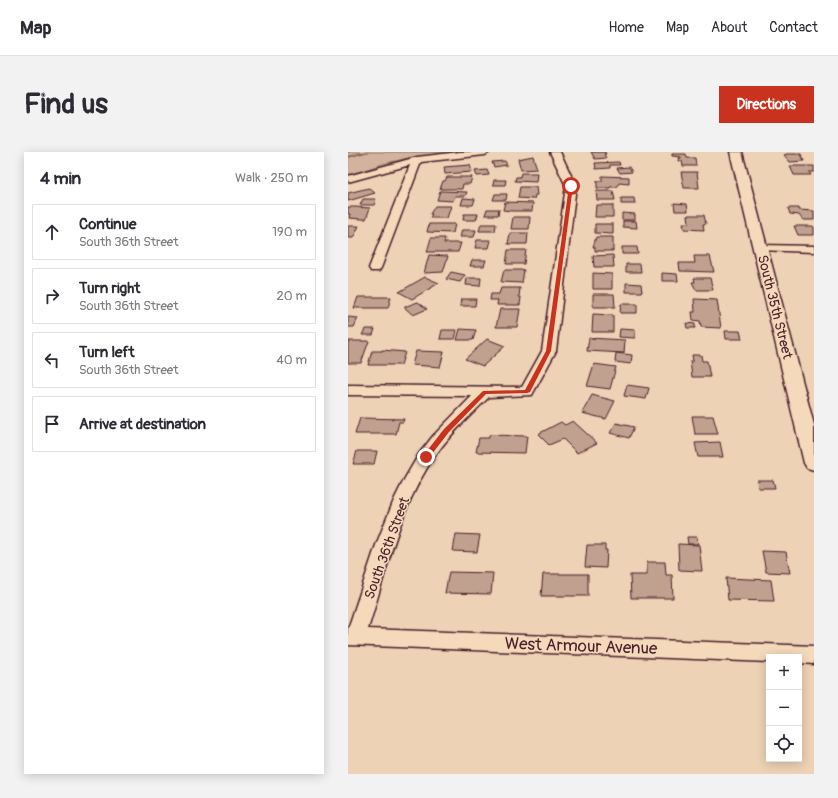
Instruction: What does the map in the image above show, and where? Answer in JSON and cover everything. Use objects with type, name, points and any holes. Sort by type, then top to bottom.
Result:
[{"type":"street","points":[[348,179],[417,160],[485,152]]},
{"type":"street","points":[[348,390],[527,392],[548,351],[571,186],[555,152]]},
{"type":"street","name":"South 35th Street","points":[[736,152],[814,463]]},
{"type":"street","points":[[375,268],[417,160]]},
{"type":"street","points":[[761,248],[814,249]]},
{"type":"street","name":"South 36th Street","points":[[352,637],[391,530],[410,484],[426,457],[446,430],[485,392]]},
{"type":"street","name":"West Armour Avenue","points":[[352,637],[814,655]]},
{"type":"shaded area","points":[[348,152],[459,152],[412,157],[348,175]]},
{"type":"building","points":[[591,152],[605,152],[606,154],[604,154],[606,158],[595,159]]},
{"type":"building","points":[[672,154],[686,154],[687,158],[695,158],[696,166],[683,166],[682,161],[679,161],[679,158],[681,157],[672,156]]},
{"type":"building","points":[[801,154],[804,161],[790,162],[784,155]]},
{"type":"building","points":[[533,156],[537,169],[521,170],[518,159]]},
{"type":"building","points":[[505,161],[507,165],[494,167],[492,162]]},
{"type":"building","points":[[619,162],[620,165],[610,165],[610,168],[596,169],[595,163]]},
{"type":"building","points":[[470,165],[472,172],[445,174],[444,167]]},
{"type":"building","points":[[790,166],[814,166],[814,172],[809,172],[811,175],[794,175]]},
{"type":"building","points":[[629,167],[632,172],[620,173],[617,168]]},
{"type":"building","points":[[487,170],[489,175],[477,176],[475,171]]},
{"type":"building","points":[[681,172],[697,172],[699,188],[684,188]]},
{"type":"building","points":[[521,173],[537,173],[536,182],[515,181],[516,177],[520,177]]},
{"type":"building","points":[[602,176],[629,177],[629,184],[619,183],[617,187],[597,188],[597,181],[602,181]]},
{"type":"building","points":[[447,177],[472,177],[470,184],[463,184],[462,189],[440,189],[443,181],[445,181]]},
{"type":"building","points":[[494,180],[506,180],[505,185],[493,185]]},
{"type":"building","points":[[520,187],[536,187],[537,195],[535,195],[534,199],[518,198]]},
{"type":"building","points":[[369,188],[375,193],[348,201],[348,193]]},
{"type":"building","points":[[440,191],[467,192],[465,196],[455,196],[453,201],[437,200]]},
{"type":"building","points":[[596,191],[613,191],[615,200],[597,200]]},
{"type":"building","points":[[495,194],[507,194],[506,200],[493,200]]},
{"type":"building","points":[[463,198],[475,199],[473,205],[461,205]]},
{"type":"building","points":[[621,198],[634,198],[635,204],[621,204]]},
{"type":"building","points":[[363,199],[376,199],[374,205],[360,205]]},
{"type":"building","points":[[505,202],[533,203],[532,211],[503,210]]},
{"type":"building","points":[[674,203],[687,204],[688,211],[675,211]]},
{"type":"building","points":[[596,205],[613,205],[613,217],[595,217]]},
{"type":"building","points":[[435,206],[451,206],[447,218],[430,218],[432,214],[430,214]]},
{"type":"building","points":[[348,207],[370,208],[366,219],[362,219],[349,218],[350,214],[348,214]]},
{"type":"building","points":[[788,208],[799,208],[799,210],[814,211],[814,220],[803,220],[799,215],[790,214]]},
{"type":"building","points":[[487,209],[499,209],[498,215],[485,215]]},
{"type":"building","points":[[622,213],[635,214],[635,220],[622,220]]},
{"type":"building","points":[[464,214],[478,214],[476,220],[463,220]]},
{"type":"building","points":[[688,215],[704,215],[706,224],[703,224],[704,230],[684,229],[683,223],[689,223]]},
{"type":"building","points":[[513,217],[530,217],[529,229],[511,229]]},
{"type":"building","points":[[623,221],[636,221],[637,228],[623,227]]},
{"type":"building","points":[[429,224],[455,224],[453,233],[427,232]]},
{"type":"building","points":[[481,224],[496,224],[495,231],[479,231]]},
{"type":"building","points":[[595,224],[613,224],[613,234],[595,233]]},
{"type":"building","points":[[348,226],[359,226],[353,238],[348,238]]},
{"type":"building","points":[[794,226],[812,226],[814,227],[814,235],[798,235]]},
{"type":"building","points":[[462,230],[476,230],[474,237],[460,237]]},
{"type":"building","points":[[510,233],[528,233],[527,244],[508,244]]},
{"type":"building","points":[[596,237],[613,237],[613,251],[595,251],[595,247],[593,247]]},
{"type":"building","points":[[431,238],[445,238],[444,243],[461,243],[458,252],[427,252]]},
{"type":"building","points":[[477,240],[491,240],[489,248],[475,248]]},
{"type":"building","points":[[622,247],[637,247],[638,254],[622,254]]},
{"type":"building","points":[[508,250],[526,250],[524,264],[506,264]]},
{"type":"building","points":[[429,255],[448,256],[443,272],[424,273]]},
{"type":"building","points":[[613,255],[614,267],[594,267],[593,256]]},
{"type":"building","points":[[694,256],[710,256],[714,272],[680,271],[679,263],[695,263]]},
{"type":"building","points":[[472,260],[486,260],[484,266],[470,266]]},
{"type":"building","points":[[626,264],[640,264],[641,272],[626,272]]},
{"type":"building","points":[[504,270],[524,270],[522,283],[501,282]]},
{"type":"building","points":[[451,272],[465,275],[460,282],[446,279]]},
{"type":"building","points":[[593,273],[612,274],[612,289],[593,289]]},
{"type":"building","points":[[662,273],[677,274],[678,281],[662,281]]},
{"type":"building","points":[[425,277],[439,283],[412,299],[399,292]]},
{"type":"building","points":[[467,278],[481,278],[480,286],[466,285]]},
{"type":"building","points":[[694,278],[710,278],[713,290],[696,290],[692,282],[695,282]]},
{"type":"building","points":[[626,283],[641,284],[642,292],[626,292]]},
{"type":"building","points":[[501,288],[520,288],[520,305],[497,305],[498,300],[490,300],[491,294],[499,294]]},
{"type":"building","points":[[593,294],[614,294],[615,307],[593,307]]},
{"type":"building","points":[[358,297],[391,297],[388,308],[354,308]]},
{"type":"building","points":[[461,299],[476,299],[475,306],[460,306]]},
{"type":"building","points":[[694,299],[717,300],[721,328],[701,327],[700,321],[693,320],[692,312],[695,312]]},
{"type":"building","points":[[418,302],[427,309],[413,315],[404,307]]},
{"type":"building","points":[[621,304],[637,304],[637,313],[620,313]]},
{"type":"building","points":[[500,309],[520,309],[517,327],[496,327]]},
{"type":"building","points":[[593,314],[613,315],[613,332],[592,332]]},
{"type":"building","points":[[348,317],[358,318],[354,327],[348,327]]},
{"type":"building","points":[[686,323],[695,324],[695,328],[687,328]]},
{"type":"building","points":[[365,329],[375,329],[373,335],[362,335]]},
{"type":"building","points":[[460,329],[476,330],[473,340],[457,340]]},
{"type":"building","points":[[620,329],[635,330],[635,338],[619,337]]},
{"type":"building","points":[[442,330],[457,330],[455,339],[440,339]]},
{"type":"building","points":[[725,331],[740,331],[742,339],[726,339]]},
{"type":"building","points":[[589,338],[625,340],[624,353],[587,351]]},
{"type":"building","points":[[487,339],[505,346],[483,366],[465,359]]},
{"type":"building","points":[[348,341],[369,341],[361,363],[348,363]]},
{"type":"building","points":[[382,350],[405,352],[401,365],[368,365],[372,351]]},
{"type":"building","points":[[416,351],[444,352],[440,367],[412,365]]},
{"type":"building","points":[[616,353],[632,355],[631,364],[615,362]]},
{"type":"building","points":[[692,355],[701,355],[702,361],[707,361],[710,377],[692,377],[690,361],[693,361]]},
{"type":"building","points":[[594,364],[616,367],[610,389],[587,386]]},
{"type":"building","points":[[627,385],[649,388],[646,399],[624,396]]},
{"type":"building","points":[[592,395],[615,401],[606,419],[582,413]]},
{"type":"building","points":[[692,416],[713,416],[718,434],[695,434]]},
{"type":"building","points":[[360,418],[404,419],[403,422],[399,422],[396,434],[355,434]]},
{"type":"building","points":[[573,421],[597,443],[577,453],[563,439],[549,445],[538,434],[561,422],[565,425]]},
{"type":"building","points":[[616,423],[634,427],[629,438],[610,433]]},
{"type":"building","points":[[489,435],[527,436],[525,453],[476,452],[479,438],[489,438]]},
{"type":"building","points":[[720,442],[723,457],[698,457],[695,443]]},
{"type":"building","points":[[357,451],[377,451],[374,464],[353,464]]},
{"type":"building","points":[[757,480],[773,480],[775,488],[758,488]]},
{"type":"building","points":[[456,534],[480,535],[477,552],[453,551]]},
{"type":"building","points":[[687,537],[697,537],[698,544],[688,544]]},
{"type":"building","points":[[678,544],[699,545],[702,571],[679,570]]},
{"type":"building","points":[[587,545],[605,545],[605,550],[607,550],[606,568],[585,567]]},
{"type":"building","points":[[762,551],[786,552],[790,573],[766,572]]},
{"type":"building","points":[[647,562],[665,562],[666,575],[672,575],[673,598],[631,598],[630,575],[647,575]]},
{"type":"building","points":[[449,572],[493,573],[491,594],[445,593]]},
{"type":"building","points":[[543,574],[588,574],[588,596],[541,596]]},
{"type":"building","points":[[726,578],[771,580],[774,601],[728,600]]},
{"type":"waterway","points":[[348,157],[367,152]]},
{"type":"route","points":[[426,457],[446,430],[485,392],[527,392],[548,351],[571,186]]}]
